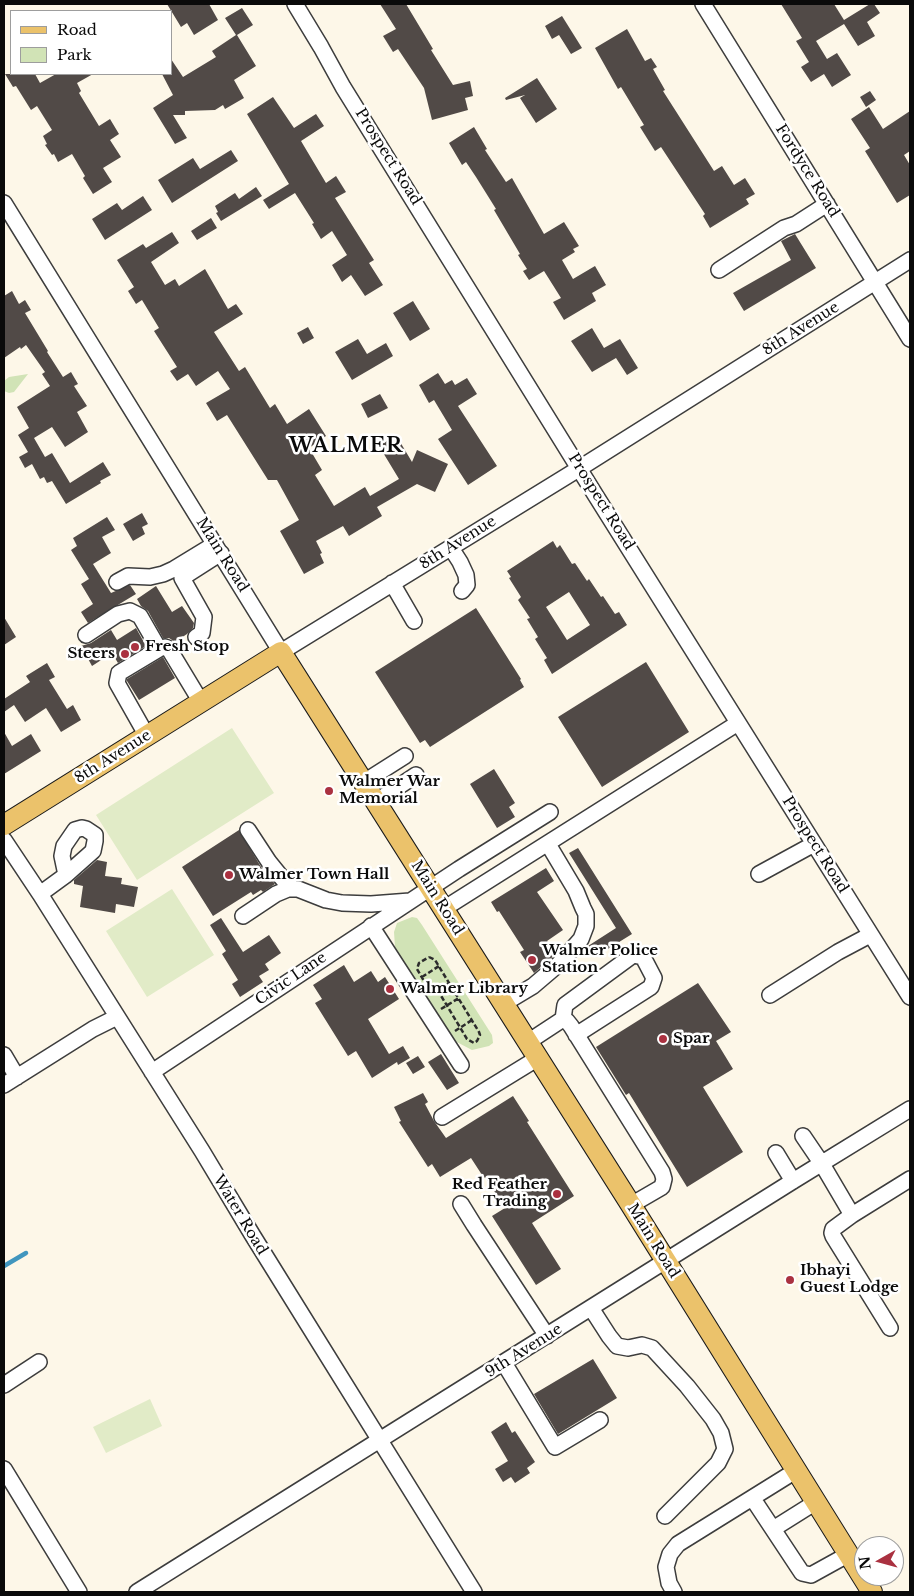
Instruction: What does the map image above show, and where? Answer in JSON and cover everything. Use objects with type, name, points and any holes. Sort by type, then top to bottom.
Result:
[{"type":"main road","name":"8th Avenue","points":[[4,825],[281,652]]},
{"type":"main road","name":"Main Road","points":[[281,652],[632,1205],[872,1592]]},
{"type":"street","name":"Prospect Road","points":[[294,4],[738,723],[910,997]]},
{"type":"street","name":"Fordyce Road","points":[[703,4],[910,339]]},
{"type":"street","name":"Main Road","points":[[4,203],[281,652]]},
{"type":"street","points":[[719,270],[784,228],[796,224],[827,204]]},
{"type":"street","name":"8th Avenue","points":[[281,652],[580,468],[910,260]]},
{"type":"street","points":[[450,548],[466,575],[467,585],[462,591]]},
{"type":"street","points":[[117,582],[132,576],[150,577],[163,574],[218,549]]},
{"type":"street","points":[[196,637],[202,633],[204,617],[182,578],[218,549]]},
{"type":"street","points":[[392,583],[414,621]]},
{"type":"street","points":[[86,635],[118,614],[130,610],[140,616],[159,649]]},
{"type":"street","points":[[147,736],[118,683],[119,673],[164,647],[169,649],[201,702]]},
{"type":"street","points":[[444,908],[738,723]]},
{"type":"street","points":[[364,782],[405,756]]},
{"type":"street","points":[[377,801],[416,775]]},
{"type":"street","name":"Civic Lane","points":[[152,1072],[371,926],[550,812]]},
{"type":"street","points":[[248,830],[269,862],[286,883],[294,889]]},
{"type":"street","name":"Water Road","points":[[4,840],[152,1072],[474,1592]]},
{"type":"street","points":[[503,1004],[533,986],[560,963],[581,939],[586,926],[586,914],[576,891],[548,844]]},
{"type":"street","points":[[759,874],[814,844]]},
{"type":"street","points":[[40,894],[66,875]]},
{"type":"street","points":[[243,916],[276,894],[288,889],[302,890],[326,900],[342,903],[371,904],[411,901]]},
{"type":"street","points":[[371,926],[461,1064]]},
{"type":"street","points":[[770,995],[838,952],[870,935]]},
{"type":"street","points":[[442,1117],[533,1050],[563,1019],[565,1005],[633,955],[642,957],[654,978],[652,987],[576,1035]]},
{"type":"street","points":[[4,1085],[117,1017]]},
{"type":"street","points":[[563,1019],[567,1021],[662,1172],[664,1179],[662,1187],[632,1205]]},
{"type":"street","points":[[4,1055],[17,1077]]},
{"type":"street","name":"9th Avenue","points":[[137,1592],[910,1109]]},
{"type":"street","points":[[803,1136],[852,1215]]},
{"type":"street","points":[[776,1153],[793,1181]]},
{"type":"street","points":[[890,1328],[833,1236],[833,1228],[910,1179]]},
{"type":"street","points":[[461,1204],[547,1336]]},
{"type":"street","points":[[591,1308],[617,1346],[628,1348],[642,1345],[652,1348],[687,1386],[721,1433],[725,1449],[718,1463],[665,1516]]},
{"type":"street","points":[[4,1385],[39,1362]]},
{"type":"street","points":[[504,1363],[555,1447],[600,1420]]},
{"type":"street","points":[[4,1469],[79,1592]]},
{"type":"street","points":[[674,1592],[669,1583],[666,1567],[670,1554],[678,1544],[796,1470]]},
{"type":"street","points":[[752,1498],[802,1573],[811,1575],[848,1554]]},
{"type":"street","points":[[773,1530],[816,1502]]},
{"type":"path","points":[[432,957],[479,1032],[480,1035],[477,1041],[474,1043],[467,1039],[436,989],[424,981],[422,977],[417,968],[419,963],[432,957]]},
{"type":"path","points":[[422,977],[439,966]]},
{"type":"path","points":[[436,1012],[458,998]]},
{"type":"green space","points":[[28,374],[14,392],[4,391],[4,381],[9,377]]},
{"type":"green space","points":[[232,728],[274,793],[137,880],[96,815]]},
{"type":"green space","points":[[172,889],[214,955],[147,997],[106,931]]},
{"type":"green space","points":[[412,917],[417,918],[422,925],[492,1035],[493,1043],[489,1046],[472,1050],[451,1039],[402,962],[395,947],[394,932],[397,923]]},
{"type":"green space","points":[[150,1399],[162,1426],[106,1453],[93,1427]]},
{"type":"building","points":[[167,4],[209,4],[218,20],[194,35],[187,23],[181,27]]},
{"type":"building","points":[[380,4],[406,4],[453,85],[470,81],[473,96],[465,98],[468,110],[432,120],[424,88],[398,49],[393,52],[383,36],[396,29]]},
{"type":"building","points":[[781,4],[834,4],[844,20],[870,4],[874,4],[880,13],[867,22],[875,36],[858,46],[844,24],[816,41],[827,59],[837,53],[851,75],[832,87],[824,74],[811,82],[801,67],[809,62],[796,41],[802,38]]},
{"type":"building","points":[[242,8],[253,25],[237,35],[256,66],[234,80],[244,98],[225,109],[223,105],[215,110],[185,111],[185,115],[173,115],[187,138],[175,144],[153,108],[173,95],[163,75],[172,75],[172,60],[183,77],[216,57],[212,51],[236,35],[225,18]]},
{"type":"building","points":[[562,16],[582,48],[571,54],[559,35],[552,39],[545,26]]},
{"type":"building","points":[[627,29],[645,61],[651,58],[657,67],[653,69],[665,90],[663,91],[714,171],[722,166],[734,185],[745,178],[755,194],[746,199],[749,204],[710,228],[703,216],[705,214],[661,147],[655,151],[640,127],[644,125],[621,87],[618,89],[595,48]]},
{"type":"building","points":[[5,74],[36,75],[40,83],[54,75],[91,75],[77,83],[81,91],[79,93],[99,126],[110,119],[119,134],[110,140],[121,157],[103,168],[112,182],[93,194],[72,154],[58,162],[54,154],[52,155],[45,145],[47,144],[43,136],[52,130],[37,106],[31,110],[16,86],[13,87]]},
{"type":"building","points":[[537,78],[557,109],[536,123],[520,98],[525,95],[506,100],[505,98]]},
{"type":"building","points":[[870,91],[876,100],[866,107],[860,97]]},
{"type":"building","points":[[273,97],[294,128],[316,114],[324,126],[301,141],[326,183],[336,176],[346,192],[335,198],[374,260],[369,263],[383,285],[365,296],[351,275],[342,282],[332,265],[347,255],[332,231],[321,239],[312,224],[314,223],[295,193],[269,209],[263,200],[289,184],[247,114]]},
{"type":"building","points":[[869,107],[883,129],[910,111],[910,151],[904,155],[910,165],[910,195],[897,203],[865,151],[870,148],[851,119]]},
{"type":"building","points":[[474,127],[487,149],[485,150],[506,182],[512,178],[544,234],[564,222],[579,246],[573,249],[575,252],[562,260],[573,279],[595,266],[606,285],[592,293],[596,301],[564,320],[553,302],[561,298],[544,271],[529,280],[523,271],[527,269],[494,210],[496,209],[466,162],[462,165],[449,143]]},
{"type":"building","points":[[231,150],[238,161],[172,203],[158,180],[193,158],[200,169]]},
{"type":"building","points":[[256,187],[262,196],[221,221],[216,213],[218,212],[215,206],[235,193],[239,199]]},
{"type":"building","points":[[143,196],[152,210],[105,240],[92,219],[117,203],[122,210]]},
{"type":"building","points":[[211,218],[217,228],[197,240],[191,231]]},
{"type":"building","points":[[172,232],[179,243],[151,262],[165,285],[175,279],[179,286],[205,269],[228,309],[236,304],[243,314],[214,332],[239,371],[245,367],[270,408],[275,404],[287,424],[309,409],[326,436],[309,448],[322,470],[315,475],[334,506],[365,487],[370,496],[399,479],[379,446],[396,435],[412,462],[417,450],[448,464],[435,492],[417,484],[377,507],[382,516],[349,536],[343,526],[316,541],[322,553],[320,554],[324,563],[304,574],[280,531],[299,520],[277,480],[268,480],[227,415],[217,421],[206,403],[230,389],[218,371],[196,386],[188,374],[177,381],[170,371],[177,367],[154,331],[159,328],[142,300],[136,304],[128,291],[134,287],[117,260],[143,244],[146,248]]},
{"type":"building","points":[[795,234],[816,268],[744,311],[733,293],[791,260],[781,241]]},
{"type":"building","points":[[12,291],[19,304],[25,300],[31,310],[25,313],[47,352],[63,377],[71,372],[78,384],[74,386],[87,406],[77,412],[88,432],[65,447],[52,427],[34,438],[45,457],[52,453],[70,483],[103,462],[111,475],[66,504],[52,481],[47,483],[44,477],[40,479],[32,464],[25,468],[19,457],[28,452],[18,435],[29,428],[17,407],[50,386],[42,374],[45,372],[26,345],[4,358],[4,296]]},
{"type":"building","points":[[413,301],[430,329],[410,341],[393,313]]},
{"type":"building","points":[[308,327],[314,338],[303,344],[297,333]]},
{"type":"building","points":[[592,328],[604,348],[620,339],[638,368],[627,375],[616,358],[592,372],[571,341]]},
{"type":"building","points":[[358,339],[367,354],[386,343],[393,356],[352,380],[335,352]]},
{"type":"building","points":[[438,373],[445,384],[452,380],[455,385],[467,378],[477,394],[458,406],[497,466],[468,485],[438,439],[452,430],[434,400],[429,403],[419,385]]},
{"type":"building","points":[[380,394],[388,408],[368,418],[361,404]]},
{"type":"building","points":[[142,513],[148,524],[142,527],[145,534],[133,541],[123,524]]},
{"type":"building","points":[[107,517],[115,530],[102,537],[111,553],[93,564],[111,593],[130,585],[136,594],[88,623],[81,612],[93,604],[81,584],[89,579],[71,550],[77,546],[73,538]]},
{"type":"building","points":[[553,541],[557,548],[560,545],[572,564],[575,563],[587,581],[589,579],[615,614],[619,612],[627,625],[552,674],[544,660],[547,658],[535,639],[538,637],[527,619],[530,618],[518,600],[521,597],[509,578],[511,577],[507,571]],"holes":[[[569,592],[590,625],[567,640],[546,607]]]},
{"type":"building","points":[[156,586],[172,612],[182,606],[194,623],[193,628],[187,634],[175,642],[169,638],[163,638],[148,611],[141,606],[137,599]]},
{"type":"building","points":[[476,608],[521,679],[524,687],[430,747],[425,740],[420,743],[375,672]]},
{"type":"building","points":[[4,617],[16,637],[4,645]]},
{"type":"building","points":[[136,628],[146,646],[118,663],[112,653],[92,666],[81,646],[91,643],[111,630],[117,640]]},
{"type":"building","points":[[163,657],[175,678],[139,700],[127,679]]},
{"type":"building","points":[[646,662],[689,732],[602,787],[558,717]]},
{"type":"building","points":[[47,663],[55,677],[49,680],[67,709],[73,705],[81,720],[61,732],[46,708],[25,722],[14,705],[4,712],[4,699],[30,682],[26,676]]},
{"type":"building","points":[[4,732],[12,746],[31,734],[41,751],[4,774]]},
{"type":"building","points":[[494,769],[515,803],[509,807],[515,817],[497,828],[470,784]]},
{"type":"building","name":"Walmer Town Hall","points":[[239,830],[261,867],[275,884],[263,892],[261,890],[253,895],[251,892],[213,916],[182,867]]},
{"type":"building","points":[[578,848],[632,934],[595,957],[588,946],[616,928],[569,853]]},
{"type":"building","points":[[97,860],[107,862],[105,876],[122,878],[121,884],[138,887],[134,907],[116,904],[115,913],[80,907],[83,886],[74,884],[74,880]]},
{"type":"building","points":[[546,868],[554,881],[537,892],[563,930],[547,941],[556,954],[534,973],[520,952],[524,950],[491,902]]},
{"type":"building","points":[[221,918],[243,952],[269,935],[281,953],[265,964],[269,970],[259,976],[263,982],[240,997],[232,984],[238,980],[222,954],[226,951],[210,925]]},
{"type":"building","points":[[344,965],[354,982],[371,971],[378,982],[385,977],[399,999],[368,1019],[389,1054],[403,1046],[410,1058],[398,1065],[397,1062],[372,1078],[356,1051],[348,1056],[315,1003],[322,999],[313,985]]},
{"type":"building","points":[[698,983],[731,1032],[716,1041],[733,1069],[703,1087],[743,1152],[687,1187],[629,1093],[626,1095],[596,1047]]},
{"type":"building","points":[[441,1054],[459,1083],[447,1090],[428,1062]]},
{"type":"building","points":[[418,1056],[425,1067],[413,1074],[406,1063]]},
{"type":"building","points":[[423,1093],[428,1102],[425,1104],[446,1138],[513,1096],[529,1121],[527,1122],[574,1196],[532,1223],[561,1269],[536,1285],[492,1216],[505,1208],[471,1158],[440,1177],[432,1164],[428,1167],[399,1122],[401,1121],[394,1107]]},
{"type":"building","points":[[593,1359],[617,1398],[558,1434],[534,1394]]},
{"type":"building","points":[[506,1422],[512,1433],[515,1431],[535,1462],[527,1468],[530,1473],[515,1483],[511,1477],[503,1482],[495,1469],[508,1461],[491,1432]]},
{"type":"waterway","points":[[4,1266],[26,1253]]},
{"type":"place","name":"Fresh Stop","points":[[135,647]]},
{"type":"place","name":"Steers","points":[[125,654]]},
{"type":"place","name":"Walmer War Memorial","points":[[329,791]]},
{"type":"place","name":"Walmer Town Hall","points":[[229,875]]},
{"type":"place","name":"Walmer Police Station","points":[[532,960]]},
{"type":"place","name":"Walmer Library","points":[[390,989]]},
{"type":"place","name":"Spar","points":[[663,1039]]},
{"type":"place","name":"Red Feather Trading","points":[[557,1194]]},
{"type":"place","name":"Ibhayi Guest Lodge","points":[[790,1280]]},
{"type":"district","name":"WALMER","points":[[346,446]]}]
